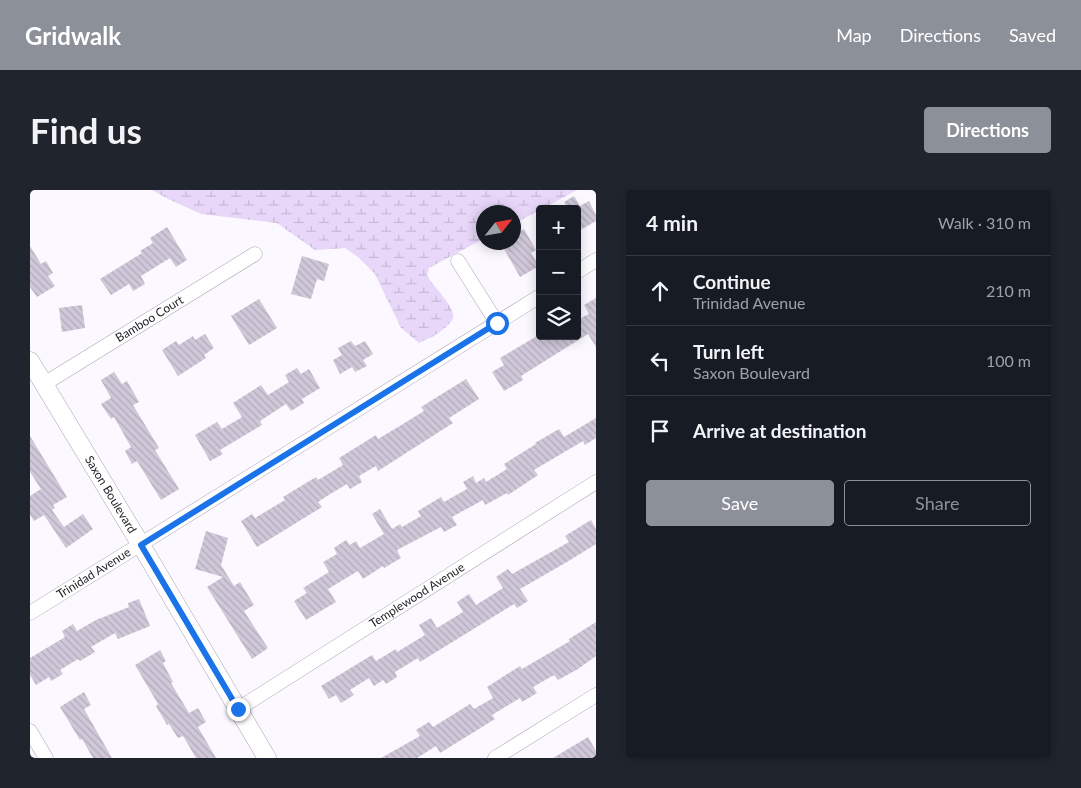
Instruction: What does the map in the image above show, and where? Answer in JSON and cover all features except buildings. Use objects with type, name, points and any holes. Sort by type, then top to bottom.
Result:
[{"type":"main road","name":"Saxon Boulevard","points":[[30,361],[267,758]]},
{"type":"street","name":"Bamboo Court","points":[[44,384],[255,254]]},
{"type":"street","points":[[581,269],[596,260]]},
{"type":"street","points":[[458,261],[497,323]]},
{"type":"street","name":"Trinidad Avenue","points":[[30,613],[536,299]]},
{"type":"street","name":"Templewood Avenue","points":[[238,709],[596,482]]},
{"type":"street","points":[[495,758],[596,695]]},
{"type":"street","points":[[30,731],[46,758]]},
{"type":"green space","points":[[152,190],[577,190],[549,205],[536,205],[536,212],[521,220],[521,205],[476,205],[476,243],[429,268],[427,275],[451,308],[453,313],[452,321],[440,332],[419,343],[401,328],[375,274],[358,257],[345,248],[315,250],[277,223],[201,214]]},
{"type":"route","points":[[238,709],[141,545],[497,323]]}]
